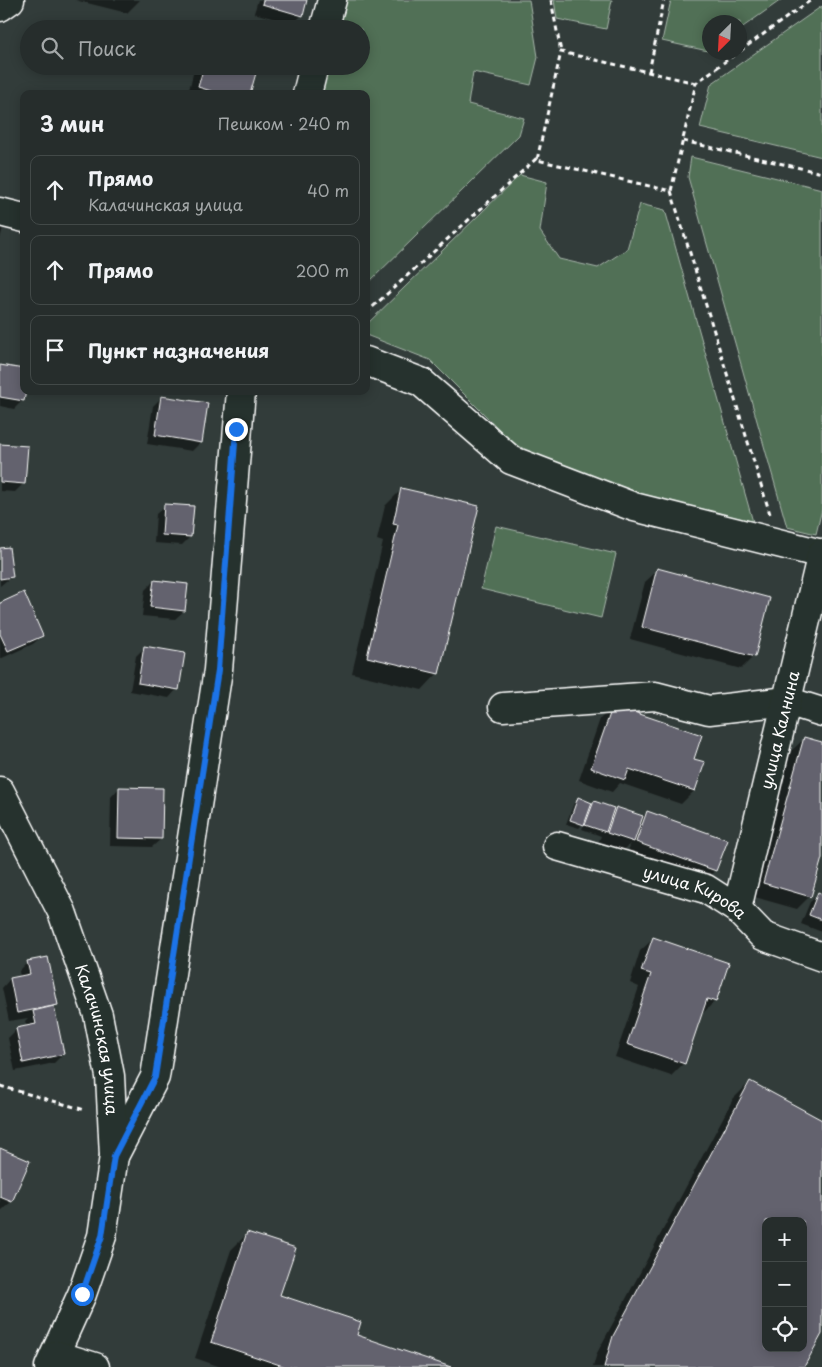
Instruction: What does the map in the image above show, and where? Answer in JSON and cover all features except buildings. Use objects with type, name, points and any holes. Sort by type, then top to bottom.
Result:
[{"type":"street","points":[[0,7],[10,0]]},
{"type":"street","points":[[326,20],[332,0]]},
{"type":"street","points":[[308,90],[312,75]]},
{"type":"street","points":[[0,212],[20,217]]},
{"type":"street","points":[[370,363],[421,382],[511,460],[634,507],[822,554]]},
{"type":"street","points":[[114,1156],[155,1077],[218,670],[241,395]]},
{"type":"street","name":"улица Калнина","points":[[737,909],[822,554]]},
{"type":"street","points":[[503,707],[654,696],[709,710],[787,701],[822,712]]},
{"type":"street","name":"Калачинская улица","points":[[0,791],[62,912],[98,1015],[110,1076],[114,1156],[102,1236],[82,1294],[53,1361]]},
{"type":"street","name":"улица Кирова","points":[[557,846],[706,889],[737,909],[763,936],[822,957]]},
{"type":"street","points":[[53,1361],[95,1367]]},
{"type":"path","points":[[370,309],[538,157],[561,52],[551,0]]},
{"type":"path","points":[[649,72],[664,0]]},
{"type":"path","points":[[747,46],[811,0]]},
{"type":"path","points":[[561,52],[696,83]]},
{"type":"path","points":[[728,60],[696,83],[671,192],[779,544]]},
{"type":"path","points":[[683,141],[822,173]]},
{"type":"path","points":[[538,157],[537,160],[671,192]]},
{"type":"path","points":[[0,1086],[112,1118]]},
{"type":"green space","points":[[344,0],[529,0],[538,57],[531,85],[473,72],[468,104],[524,118],[519,135],[370,281],[370,90],[319,90],[323,75],[370,75],[370,20],[338,20]]},
{"type":"green space","points":[[554,0],[612,0],[606,29],[557,19]]},
{"type":"green space","points":[[671,0],[781,0],[747,24],[747,15],[702,15],[702,50],[662,41]]},
{"type":"green space","points":[[822,6],[822,157],[700,128],[711,84]]},
{"type":"green space","points":[[691,157],[822,189],[822,509],[816,534],[787,527],[688,177]]},
{"type":"green space","points":[[520,175],[547,182],[540,231],[559,259],[598,268],[627,249],[640,204],[665,210],[753,522],[643,496],[519,449],[430,360],[370,337],[370,321]]},
{"type":"green space","points":[[496,526],[616,554],[601,618],[481,589]]},
{"type":"route","points":[[82,1294],[102,1236],[114,1156],[155,1077],[218,670],[236,429]]}]
